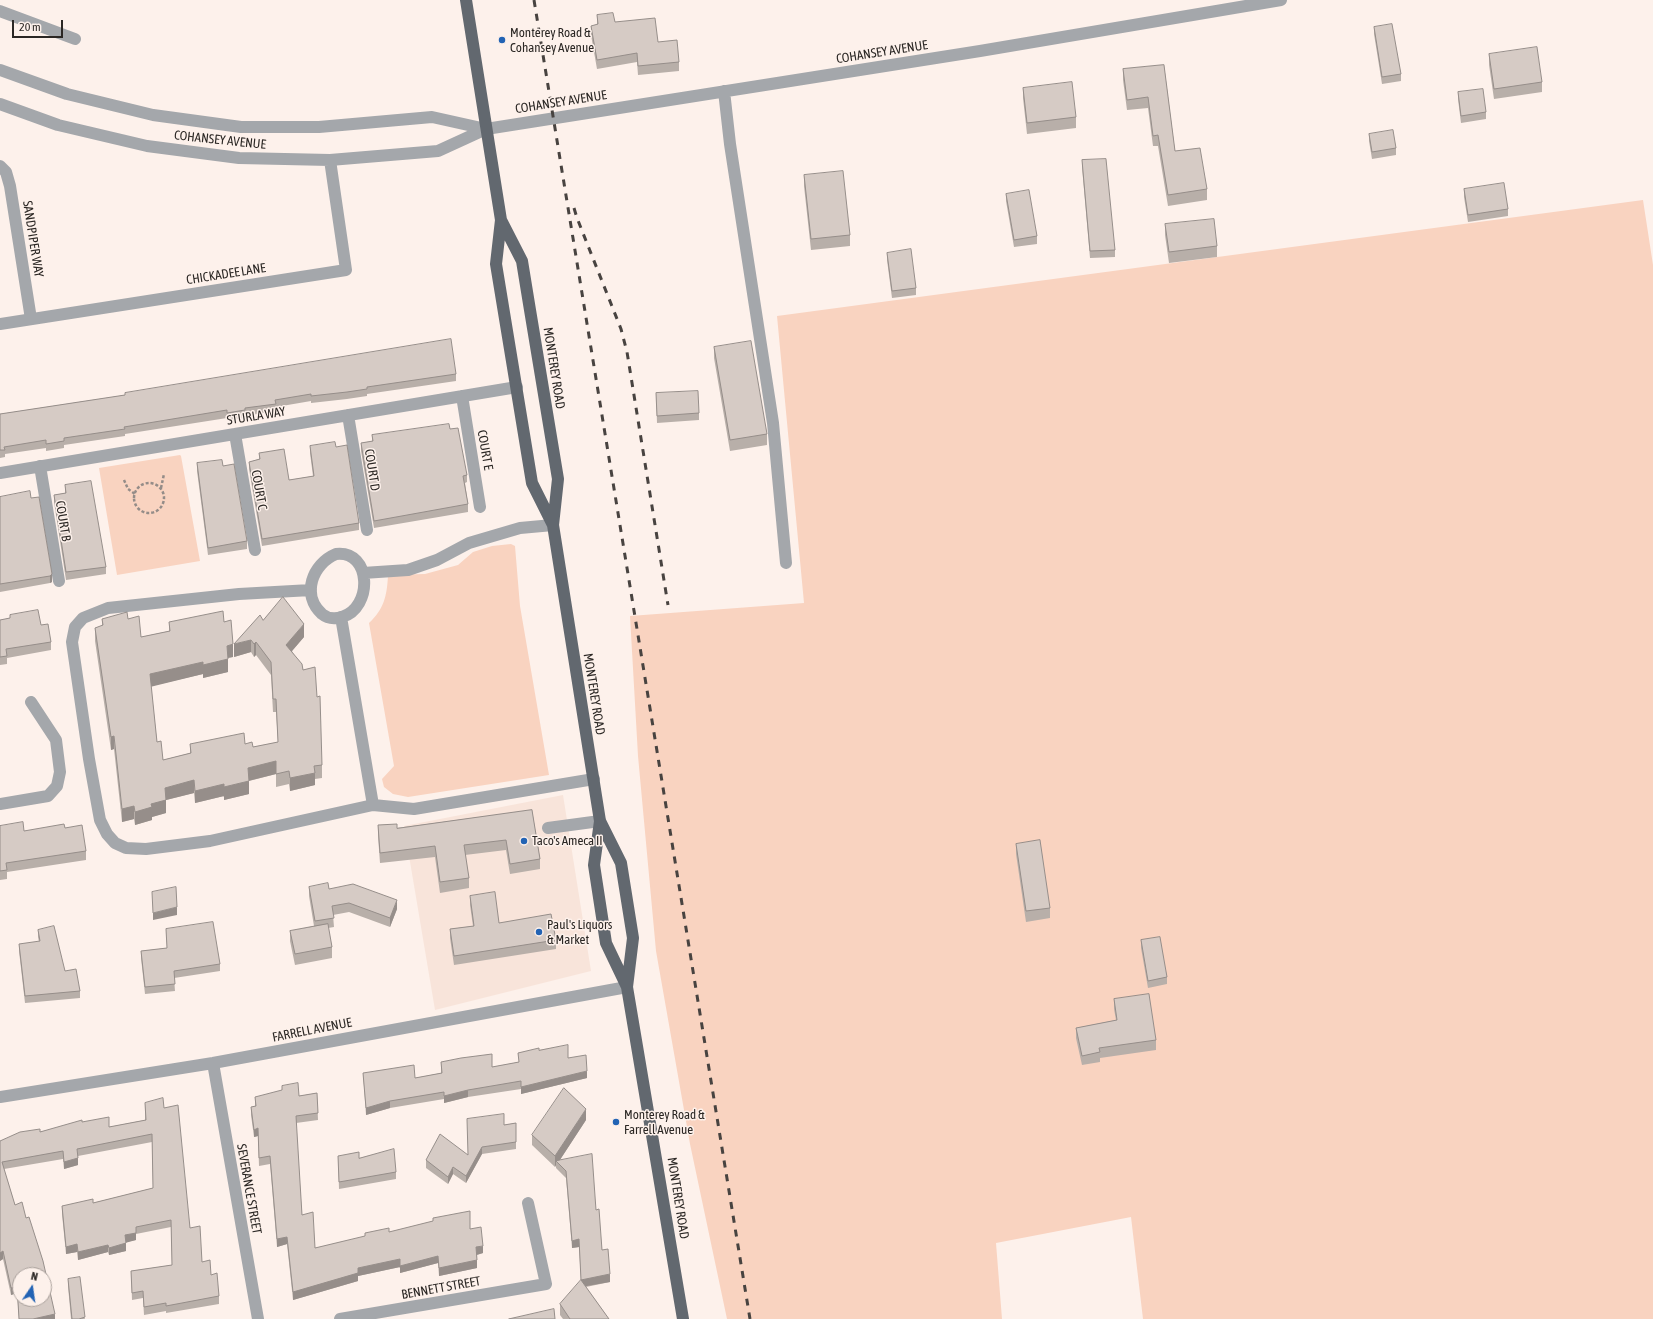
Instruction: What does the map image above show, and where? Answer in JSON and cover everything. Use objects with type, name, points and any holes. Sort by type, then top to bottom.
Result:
[{"type":"main road","name":"MONTEREY ROAD","points":[[466,0],[501,220],[496,264],[532,483],[553,525]]},
{"type":"main road","name":"MONTEREY ROAD","points":[[501,220],[522,260],[532,317],[558,479],[553,525],[600,821],[594,865],[606,943],[627,987],[683,1319]]},
{"type":"main road","name":"MONTEREY ROAD","points":[[600,821],[621,863],[633,938],[627,987]]},
{"type":"street","name":"COHANSEY AVENUE","points":[[0,104],[58,125],[147,146],[239,158],[330,160],[438,151],[486,129],[980,51],[1281,0]]},
{"type":"street","points":[[0,11],[75,39]]},
{"type":"street","name":"COHANSEY AVENUE","points":[[0,70],[67,94],[153,115],[241,127],[319,127],[432,117],[486,129]]},
{"type":"street","points":[[724,91],[730,144],[774,423],[786,563]]},
{"type":"street","name":"CHICKADEE LANE","points":[[0,324],[346,270],[330,160]]},
{"type":"street","name":"SANDPIPER WAY","points":[[0,166],[6,172],[10,186],[31,319]]},
{"type":"street","name":"STURLA WAY","points":[[0,473],[517,387]]},
{"type":"street","name":"COURT E","points":[[462,396],[480,507]]},
{"type":"street","name":"COURT D","points":[[348,415],[367,530]]},
{"type":"street","name":"COURT C","points":[[235,434],[255,550]]},
{"type":"street","name":"COURT B","points":[[40,466],[59,581]]},
{"type":"street","points":[[363,573],[408,570],[437,560],[469,543],[520,528],[553,525]]},
{"type":"street","points":[[336,554],[346,555],[353,558],[363,573],[364,589],[361,599],[355,610],[341,618],[336,619],[325,617],[317,610],[313,603],[311,590],[314,575],[319,565],[327,558],[336,554]]},
{"type":"street","points":[[311,590],[239,594],[108,608],[83,618],[75,627],[72,642],[89,759],[100,820],[107,834],[115,843],[126,848],[146,849],[210,841],[373,805],[414,809],[594,779]]},
{"type":"street","points":[[341,618],[373,805]]},
{"type":"street","points":[[0,804],[48,796],[57,786],[60,772],[56,740],[31,702]]},
{"type":"street","points":[[548,828],[600,821]]},
{"type":"street","name":"FARRELL AVENUE","points":[[0,1097],[213,1063],[627,987]]},
{"type":"street","name":"SEVERANCE STREET","points":[[213,1063],[258,1319]]},
{"type":"street","name":"BENNETT STREET","points":[[340,1319],[546,1284],[528,1203]]},
{"type":"path","points":[[161,488],[155,484],[145,483],[140,485],[134,499],[138,507],[146,512],[155,511],[162,505],[164,496],[161,488],[164,474]]},
{"type":"path","points":[[124,480],[128,489],[135,494]]},
{"type":"shaded area","points":[[1643,200],[1653,265],[1653,1319],[1143,1319],[1131,1217],[996,1243],[1002,1319],[727,1319],[690,1144],[656,951],[638,756],[630,616],[804,603],[777,316]]},
{"type":"shaded area","points":[[180,455],[200,561],[117,575],[99,468]]},
{"type":"shaded area","points":[[511,544],[515,546],[520,606],[549,775],[408,797],[393,794],[384,787],[382,779],[394,766],[369,623],[378,613],[384,602],[388,575],[425,574],[458,565],[473,552],[492,546]]},
{"type":"shaded area","points":[[563,795],[591,971],[435,1010],[404,826]]},
{"type":"building","points":[[613,13],[615,22],[655,18],[658,42],[677,40],[679,62],[638,66],[637,53],[597,60],[591,26],[598,24],[597,15]]},
{"type":"building","points":[[1392,24],[1401,74],[1382,77],[1374,27]]},
{"type":"building","points":[[1537,47],[1542,82],[1494,89],[1489,54]]},
{"type":"building","points":[[1164,65],[1175,151],[1200,148],[1207,189],[1168,195],[1158,135],[1153,136],[1148,97],[1127,100],[1123,69]]},
{"type":"building","points":[[1072,82],[1076,117],[1027,123],[1023,88]]},
{"type":"building","points":[[1483,89],[1486,112],[1461,116],[1458,92]]},
{"type":"building","points":[[1393,130],[1396,148],[1372,152],[1369,134]]},
{"type":"building","points":[[1106,159],[1115,250],[1090,251],[1082,160]]},
{"type":"building","points":[[843,171],[850,235],[811,239],[804,175]]},
{"type":"building","points":[[1504,183],[1508,209],[1468,215],[1464,189]]},
{"type":"building","points":[[1029,190],[1037,236],[1014,240],[1006,194]]},
{"type":"building","points":[[1214,219],[1217,246],[1169,252],[1165,224]]},
{"type":"building","points":[[911,249],[916,288],[892,291],[887,253]]},
{"type":"building","points":[[451,339],[456,374],[367,387],[367,389],[347,392],[311,396],[311,394],[275,400],[276,404],[245,408],[245,410],[227,413],[227,410],[124,427],[125,429],[64,438],[64,441],[46,444],[46,440],[4,447],[5,450],[0,450],[0,414],[125,395],[125,393]]},
{"type":"building","points":[[751,341],[767,434],[730,440],[714,347]]},
{"type":"building","points":[[698,391],[699,413],[657,416],[656,393]]},
{"type":"building","points":[[449,424],[450,429],[458,428],[467,475],[463,476],[468,504],[374,521],[361,443],[373,441],[372,435]]},
{"type":"building","points":[[335,442],[336,447],[347,445],[359,523],[262,539],[249,462],[260,459],[259,453],[284,449],[289,480],[314,476],[310,446]]},
{"type":"building","points":[[222,460],[223,466],[234,464],[247,541],[208,548],[197,463]]},
{"type":"building","points":[[91,481],[106,567],[66,572],[54,495],[66,493],[65,485]]},
{"type":"building","points":[[30,491],[31,498],[39,497],[52,574],[50,576],[0,584],[0,497]]},
{"type":"building","points":[[283,597],[304,624],[286,645],[302,664],[303,670],[315,667],[317,697],[320,696],[322,765],[314,766],[315,773],[290,778],[289,771],[276,774],[276,761],[248,768],[249,781],[224,787],[224,784],[195,791],[194,780],[165,788],[166,800],[151,804],[152,807],[135,812],[134,806],[122,809],[114,736],[111,737],[95,628],[103,625],[102,619],[127,612],[128,619],[139,616],[141,637],[170,631],[169,622],[223,611],[224,622],[231,620],[233,644],[227,646],[228,659],[203,665],[203,662],[150,674],[157,742],[161,741],[163,760],[191,753],[190,744],[244,733],[245,744],[252,742],[253,747],[278,742],[276,699],[273,699],[271,662],[256,642],[254,644],[251,640],[234,644],[260,615],[263,620]]},
{"type":"building","points":[[38,610],[41,625],[48,624],[51,642],[6,649],[7,656],[0,657],[0,620],[10,618],[10,615]]},
{"type":"building","points":[[532,810],[540,859],[510,864],[506,840],[464,845],[469,878],[440,882],[435,846],[380,853],[378,825],[397,824],[397,828]]},
{"type":"building","points":[[23,822],[24,831],[64,824],[65,828],[82,825],[86,851],[6,863],[7,870],[0,871],[0,826]]},
{"type":"building","points":[[1040,840],[1050,908],[1026,911],[1016,844]]},
{"type":"building","points":[[328,883],[329,889],[353,884],[397,900],[390,918],[349,903],[332,906],[334,918],[315,921],[309,887]]},
{"type":"building","points":[[176,887],[177,907],[153,913],[152,892]]},
{"type":"building","points":[[495,892],[499,923],[551,914],[556,940],[454,956],[450,929],[474,926],[470,896]]},
{"type":"building","points":[[213,922],[220,964],[174,971],[175,984],[145,987],[141,951],[167,948],[166,929]]},
{"type":"building","points":[[328,924],[332,947],[295,954],[290,931]]},
{"type":"building","points":[[54,926],[65,971],[76,969],[80,991],[25,996],[19,944],[40,941],[38,930]]},
{"type":"building","points":[[1160,937],[1167,977],[1148,981],[1141,940]]},
{"type":"building","points":[[1149,994],[1156,1040],[1099,1048],[1100,1052],[1082,1056],[1076,1028],[1117,1020],[1114,999]]},
{"type":"building","points":[[568,1045],[568,1058],[586,1055],[587,1071],[521,1087],[521,1081],[468,1090],[444,1096],[444,1092],[390,1101],[366,1108],[363,1073],[414,1065],[415,1078],[442,1073],[441,1062],[492,1054],[492,1067],[519,1062],[518,1053],[539,1048],[539,1050]]},
{"type":"building","points":[[298,1083],[299,1096],[317,1093],[318,1113],[296,1116],[302,1215],[313,1212],[315,1248],[365,1236],[365,1233],[389,1228],[389,1232],[433,1221],[433,1218],[470,1211],[470,1229],[481,1227],[483,1246],[476,1247],[477,1260],[439,1268],[438,1256],[400,1266],[400,1259],[358,1268],[358,1273],[293,1292],[287,1237],[277,1239],[270,1156],[259,1158],[258,1128],[254,1130],[251,1107],[256,1106],[255,1097],[282,1090],[282,1086]]},
{"type":"building","points":[[564,1088],[586,1109],[555,1156],[532,1135]]},
{"type":"building","points":[[163,1098],[164,1108],[178,1105],[190,1228],[200,1226],[202,1262],[210,1260],[211,1275],[217,1273],[219,1296],[166,1306],[166,1303],[144,1307],[143,1291],[132,1293],[131,1271],[172,1265],[171,1220],[136,1227],[136,1233],[125,1235],[126,1243],[109,1248],[108,1245],[78,1252],[77,1244],[66,1247],[62,1206],[93,1199],[93,1203],[153,1188],[152,1134],[77,1149],[78,1158],[64,1162],[63,1151],[2,1162],[15,1205],[22,1202],[26,1218],[29,1217],[44,1267],[12,1267],[11,1288],[3,1251],[0,1253],[0,1141],[20,1132],[40,1129],[40,1132],[82,1120],[82,1122],[109,1117],[109,1127],[146,1120],[145,1103]]},
{"type":"building","points":[[504,1114],[504,1125],[516,1123],[516,1142],[482,1147],[466,1176],[453,1167],[448,1177],[426,1160],[440,1134],[468,1155],[467,1119]]},
{"type":"building","points":[[394,1149],[396,1172],[339,1182],[338,1156],[359,1152],[359,1158]]},
{"type":"building","points":[[592,1154],[596,1210],[599,1209],[602,1250],[608,1249],[610,1274],[581,1280],[579,1239],[572,1241],[566,1171],[556,1161]]},
{"type":"building","points":[[80,1277],[85,1317],[72,1319],[68,1279]]},
{"type":"building","points":[[581,1280],[609,1319],[570,1319],[560,1304]]},
{"type":"building","points":[[52,1301],[55,1314],[33,1319],[19,1319],[18,1307],[52,1307]]},
{"type":"building","points":[[554,1309],[555,1319],[509,1319]]},
{"type":"railway","points":[[534,0],[750,1319]]},
{"type":"railway","points":[[574,208],[621,329],[627,352],[668,605]]},
{"type":"place","name":"Monterey Road & Cohansey Avenue","points":[[502,40]]},
{"type":"place","name":"Taco's Ameca II","points":[[524,841]]},
{"type":"place","name":"Paul's Liquors & Market","points":[[539,932]]},
{"type":"place","name":"Monterey Road & Farrell Avenue","points":[[616,1122]]}]
